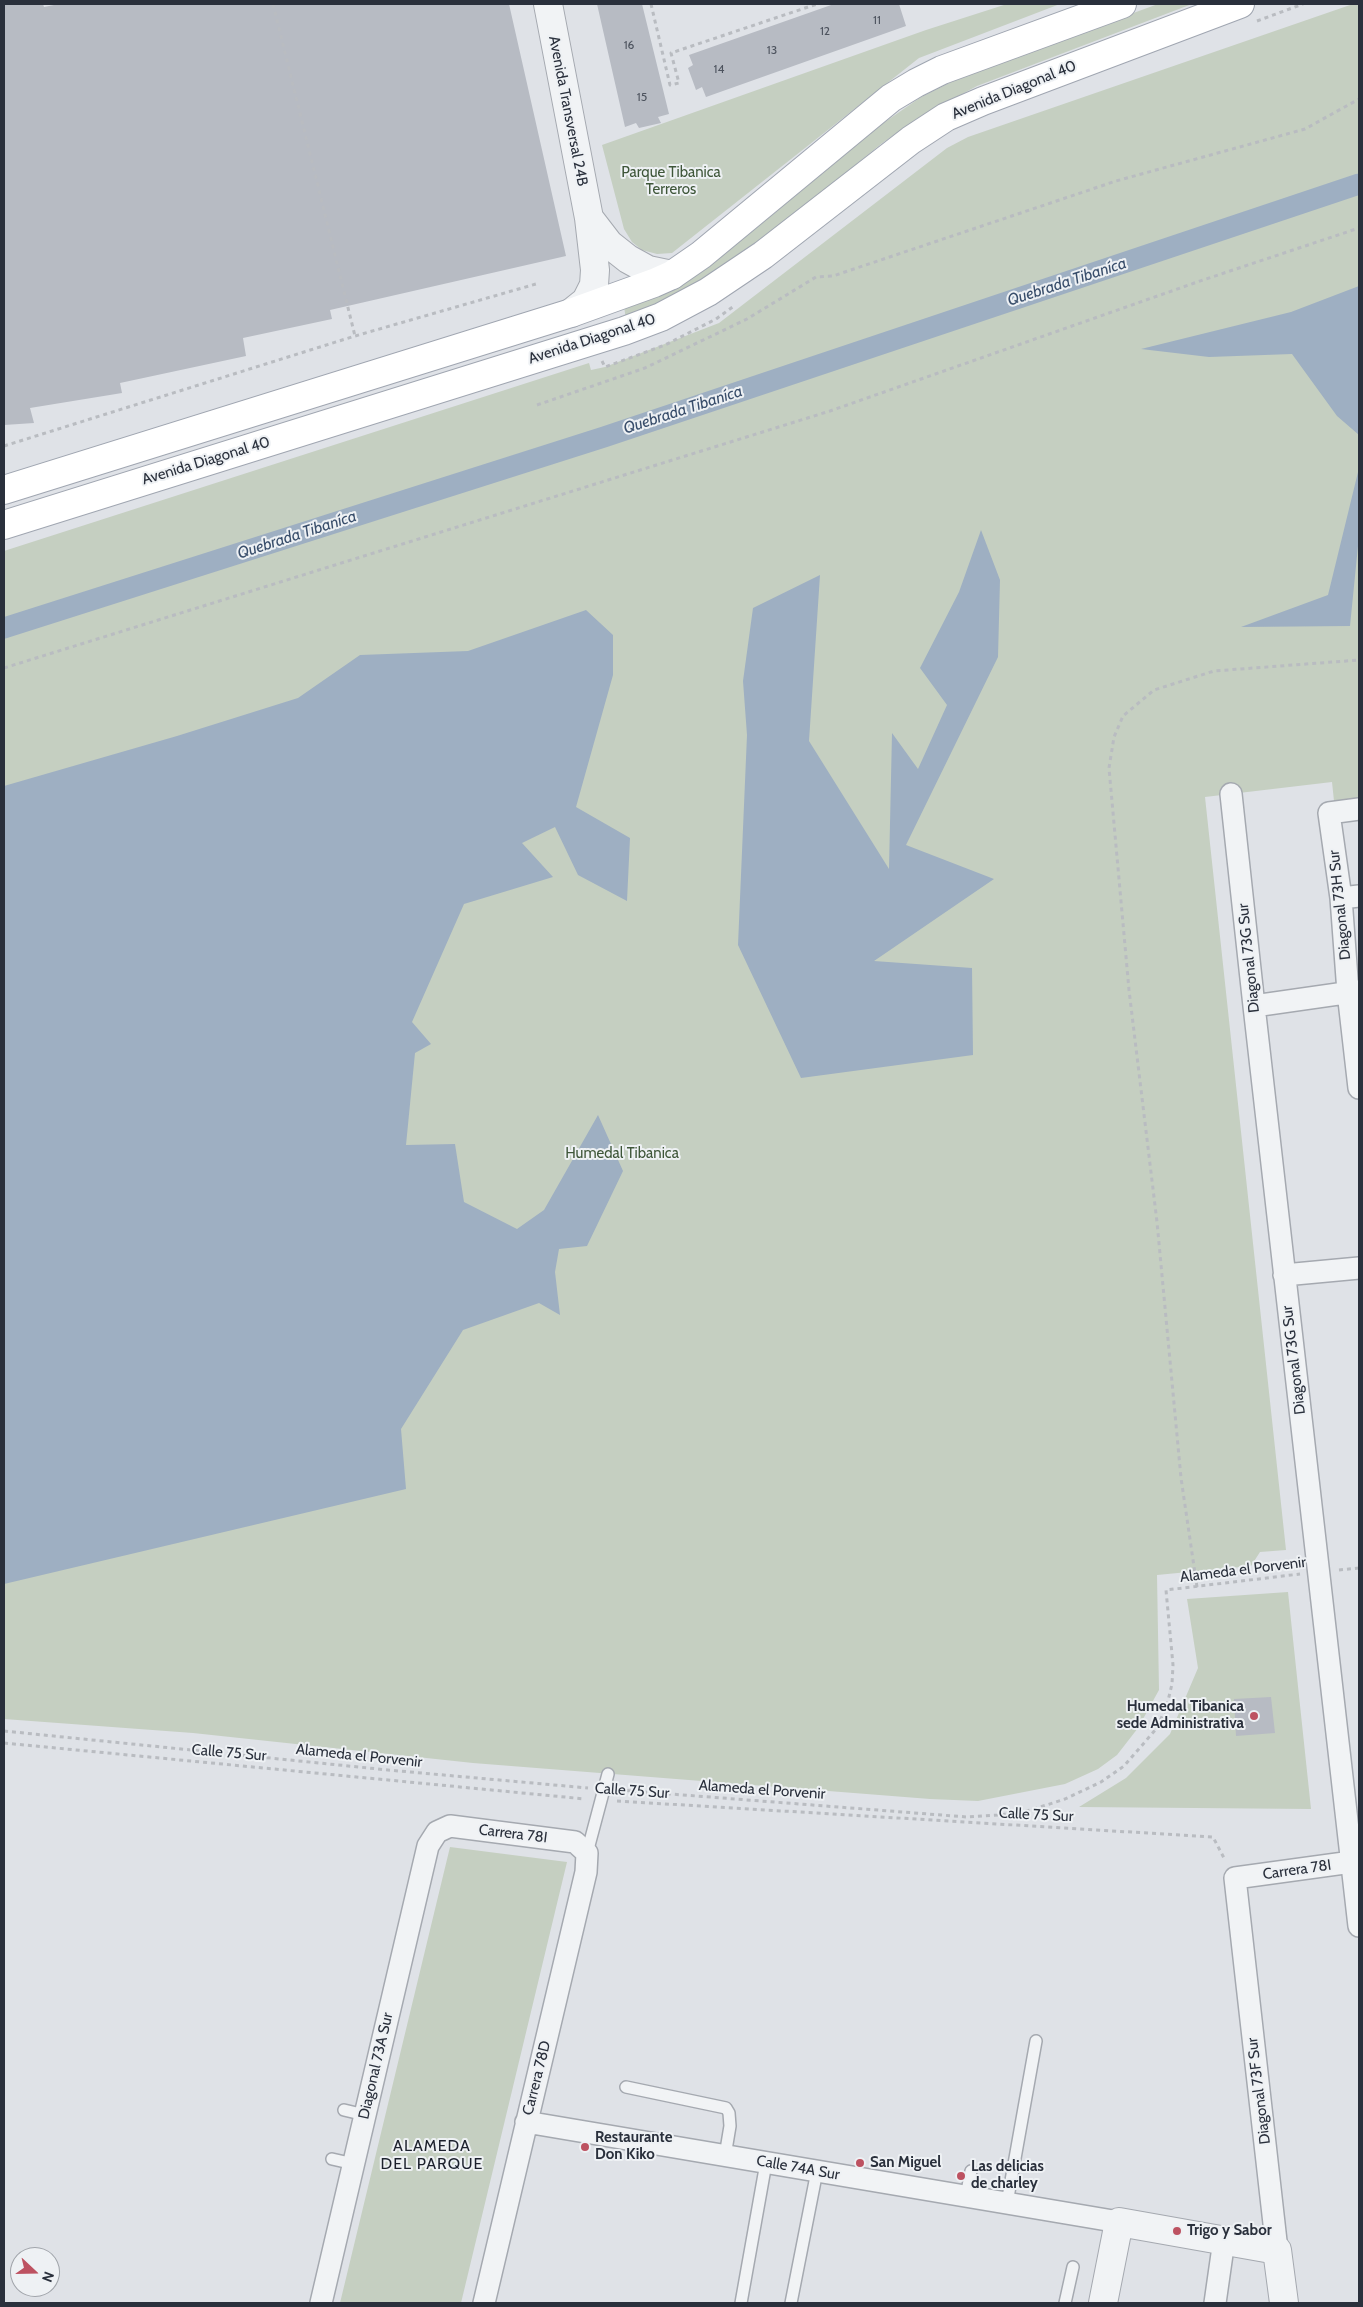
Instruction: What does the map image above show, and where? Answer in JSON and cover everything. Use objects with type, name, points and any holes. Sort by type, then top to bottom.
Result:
[{"type":"main road","name":"Avenida Diagonal 40","points":[[4,490],[571,313],[654,284],[672,275],[701,255],[891,98],[942,70],[1122,4]]},
{"type":"main road","name":"Avenida Diagonal 40","points":[[4,525],[661,317],[708,292],[763,254],[911,140],[946,117],[983,101],[1244,14]]},
{"type":"street","name":"Avenida Transversal 24B","points":[[548,4],[589,218],[595,270],[594,285],[586,300],[571,313]]},
{"type":"street","name":"Avenida Transversal 24B","points":[[589,218],[609,244],[628,259],[648,270],[672,275]]},
{"type":"street","name":"Diagonal 73G Sur","points":[[1231,794],[1318,1572],[1356,1862],[1359,1926]]},
{"type":"street","name":"Diagonal 73H Sur","points":[[1359,809],[1329,812],[1350,897],[1359,1088]]},
{"type":"street","points":[[1254,1006],[1354,992]]},
{"type":"street","points":[[1284,1275],[1359,1268]]},
{"type":"street","name":"Carrera 78I","points":[[437,1832],[450,1826],[575,1842],[587,1853]]},
{"type":"street","name":"Diagonal 73A Sur","points":[[321,2303],[428,1846],[437,1832]]},
{"type":"street","name":"Carrera 78D","points":[[484,2303],[586,1872],[587,1853]]},
{"type":"street","name":"Carrera 78I","points":[[1235,1878],[1356,1862]]},
{"type":"street","name":"Diagonal 73F Sur","points":[[1235,1878],[1284,2303]]},
{"type":"street","name":"Calle 74A Sur","points":[[526,2122],[1277,2250]]},
{"type":"street","points":[[1103,2303],[1119,2222]]},
{"type":"street","points":[[1215,2303],[1224,2240]]},
{"type":"lane","points":[[587,1853],[608,1774]]},
{"type":"lane","points":[[1007,2203],[1036,2041]]},
{"type":"lane","points":[[626,2086],[726,2108],[729,2113],[730,2126],[725,2156]]},
{"type":"lane","points":[[344,2110],[365,2114]]},
{"type":"lane","points":[[332,2159],[354,2164]]},
{"type":"lane","points":[[740,2303],[766,2163]]},
{"type":"lane","points":[[791,2303],[817,2171]]},
{"type":"lane","points":[[966,2196],[971,2171]]},
{"type":"lane","points":[[1065,2303],[1073,2267]]},
{"type":"path","points":[[273,4],[355,336]]},
{"type":"path","points":[[651,4],[670,85],[679,83],[671,53],[817,4]]},
{"type":"path","points":[[1244,14],[1303,4]]},
{"type":"path","points":[[538,406],[645,368],[747,320],[816,277],[833,276],[1116,181],[1305,129],[1359,99]]},
{"type":"path","points":[[4,668],[830,411],[1203,280],[1359,228]]},
{"type":"path","points":[[4,446],[355,336],[536,284]]},
{"type":"path","points":[[594,339],[605,367],[665,345],[716,319],[739,302]]},
{"type":"path","points":[[1197,1587],[1181,1478],[1157,1222],[1129,990],[1109,768],[1114,737],[1123,716],[1154,690],[1214,671],[1359,660]]},
{"type":"path","name":"Alameda el Porvenir","points":[[4,1731],[388,1770],[603,1795],[967,1817],[1000,1815],[1031,1810],[1065,1799],[1101,1782],[1124,1766],[1158,1728],[1167,1705],[1172,1684],[1173,1665],[1166,1590],[1359,1568]]},
{"type":"path","name":"Calle 75 Sur","points":[[4,1743],[603,1795],[1213,1837],[1235,1878]]},
{"type":"green space","name":"Parque Tibanica Terreros","points":[[1007,4],[1060,4],[919,58],[672,253],[657,254],[642,250],[632,242],[624,229],[602,145],[926,30]]},
{"type":"green space","points":[[1158,4],[1192,4],[977,86],[918,118],[881,144],[747,254],[678,299],[626,320],[624,306],[699,270],[749,234],[882,124],[921,97],[967,74]]},
{"type":"green space","name":"Humedal Tibanica","points":[[1353,4],[1359,4],[1359,798],[1334,801],[1332,782],[1205,797],[1286,1550],[1260,1552],[1251,1566],[1157,1575],[1159,1690],[1138,1728],[1117,1755],[1098,1769],[1065,1784],[978,1801],[930,1799],[473,1763],[193,1733],[4,1719],[4,551],[589,363],[591,370],[605,367],[719,323],[947,148],[968,137]]},
{"type":"green space","points":[[1288,1592],[1311,1809],[1079,1807],[1126,1778],[1170,1734],[1198,1668],[1187,1599]]},
{"type":"green space","points":[[450,1847],[567,1862],[461,2303],[340,2303]]},
{"type":"water","points":[[1359,286],[1359,435],[1337,416],[1292,354],[1209,357],[1141,349],[1291,312]]},
{"type":"water","points":[[1359,468],[1359,536],[1350,626],[1241,627],[1328,595]]},
{"type":"water","points":[[981,530],[1000,580],[998,657],[906,845],[994,879],[874,961],[972,968],[973,1055],[801,1078],[738,945],[747,735],[743,681],[753,608],[820,575],[809,741],[889,869],[892,733],[918,769],[947,705],[920,668],[959,592]]},
{"type":"water","points":[[586,610],[613,635],[613,675],[576,807],[630,838],[627,901],[578,875],[555,827],[522,843],[553,877],[464,904],[412,1022],[431,1044],[415,1053],[406,1145],[455,1144],[464,1202],[517,1229],[544,1210],[598,1115],[623,1171],[587,1246],[559,1249],[555,1272],[560,1315],[539,1303],[463,1330],[401,1429],[406,1489],[4,1584],[4,786],[177,736],[298,698],[360,655],[468,651]]},
{"type":"building","points":[[4,4],[43,4],[44,7],[59,4],[509,4],[566,256],[330,310],[332,319],[243,338],[246,356],[120,383],[122,393],[30,408],[34,423],[4,425]]},
{"type":"building","points":[[597,4],[642,4],[669,114],[658,117],[661,123],[639,128],[636,123],[625,127]]},
{"type":"building","points":[[834,4],[899,4],[906,26],[706,97],[702,87],[696,90],[688,68],[693,65],[689,55]]},
{"type":"building","name":"Humedal Tibanica sede Administrativa","points":[[1271,1697],[1275,1733],[1236,1736],[1234,1699]]},
{"type":"waterway","name":"Quebrada Tibaníca","points":[[4,628],[604,437],[1359,184]]},
{"type":"place","name":"Humedal Tibanica sede Administrativa","points":[[1254,1716]]},
{"type":"place","name":"Restaurante Don Kiko","points":[[585,2147]]},
{"type":"place","name":"San Miguel","points":[[860,2163]]},
{"type":"place","name":"Las delicias de charley","points":[[961,2176]]},
{"type":"place","name":"Trigo y Sabor","points":[[1177,2231]]},
{"type":"district","name":"ALAMEDA DEL PARQUE","points":[[432,2155]]}]
